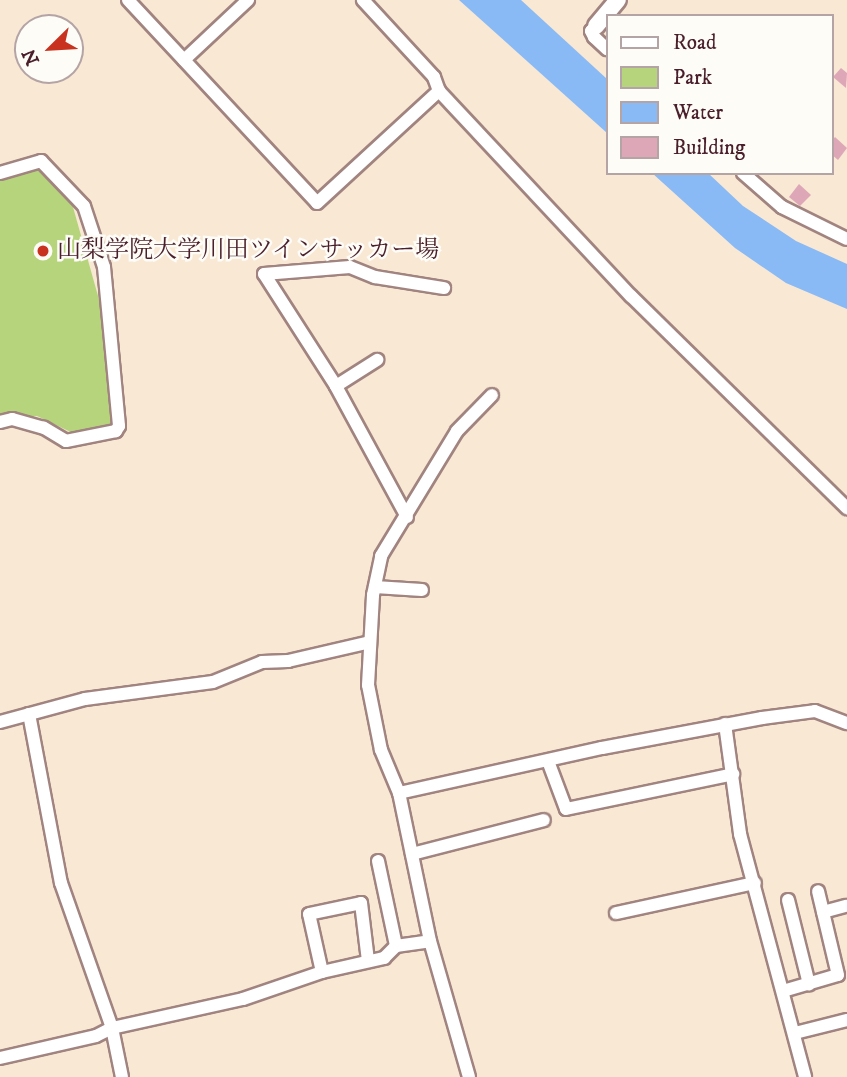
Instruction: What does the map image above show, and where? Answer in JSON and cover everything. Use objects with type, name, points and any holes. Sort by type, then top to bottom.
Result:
[{"type":"street","points":[[128,0],[317,203],[439,91]]},
{"type":"street","points":[[184,60],[248,0]]},
{"type":"street","points":[[363,0],[434,77],[439,91],[631,296],[847,508]]},
{"type":"street","points":[[606,14],[618,0]]},
{"type":"street","points":[[606,14],[591,30],[594,37],[606,48]]},
{"type":"street","points":[[0,173],[41,161],[84,206],[104,267],[119,426],[116,431],[66,440],[44,428],[12,419],[0,422]]},
{"type":"street","points":[[745,175],[770,198],[798,217],[847,239]]},
{"type":"street","points":[[407,517],[336,386],[264,274],[350,267],[375,276],[444,288]]},
{"type":"street","points":[[336,386],[377,360]]},
{"type":"street","points":[[470,1077],[430,941],[400,793],[381,750],[370,692],[370,642],[381,555],[407,517],[457,431],[492,396]]},
{"type":"street","points":[[375,587],[422,590]]},
{"type":"street","points":[[0,722],[85,699],[213,682],[262,662],[288,661],[370,642]]},
{"type":"street","points":[[400,793],[725,724],[815,711],[847,723]]},
{"type":"street","points":[[29,714],[61,883],[112,1028],[122,1077]]},
{"type":"street","points":[[725,724],[740,834],[805,1077]]},
{"type":"street","points":[[548,761],[566,809],[733,774]]},
{"type":"street","points":[[412,854],[544,820]]},
{"type":"street","points":[[378,861],[396,946]]},
{"type":"street","points":[[616,913],[755,883]]},
{"type":"street","points":[[783,991],[838,975],[818,891]]},
{"type":"street","points":[[788,900],[808,984]]},
{"type":"street","points":[[322,972],[309,914],[361,903],[368,961]]},
{"type":"street","points":[[822,912],[846,906]]},
{"type":"street","points":[[0,1058],[96,1036],[112,1028],[243,999],[322,972],[384,958],[396,946],[430,941]]},
{"type":"street","points":[[795,1033],[847,1020]]},
{"type":"green space","name":"山梨学院大学川田ツインサッカー場","points":[[38,167],[71,200],[100,303],[116,425],[75,434],[37,416],[0,419],[0,179]]},
{"type":"water","points":[[459,0],[521,0],[606,78],[606,132]]},
{"type":"water","points":[[654,175],[710,175],[743,206],[796,241],[847,264],[847,309],[786,283],[735,248]]},
{"type":"building","points":[[841,68],[847,73],[846,88],[833,77]]},
{"type":"building","points":[[835,137],[847,148],[838,160],[833,156]]},
{"type":"building","points":[[799,184],[811,195],[800,206],[789,197]]},
{"type":"place","name":"山梨学院大学川田ツインサッカー場","points":[[43,251]]}]
